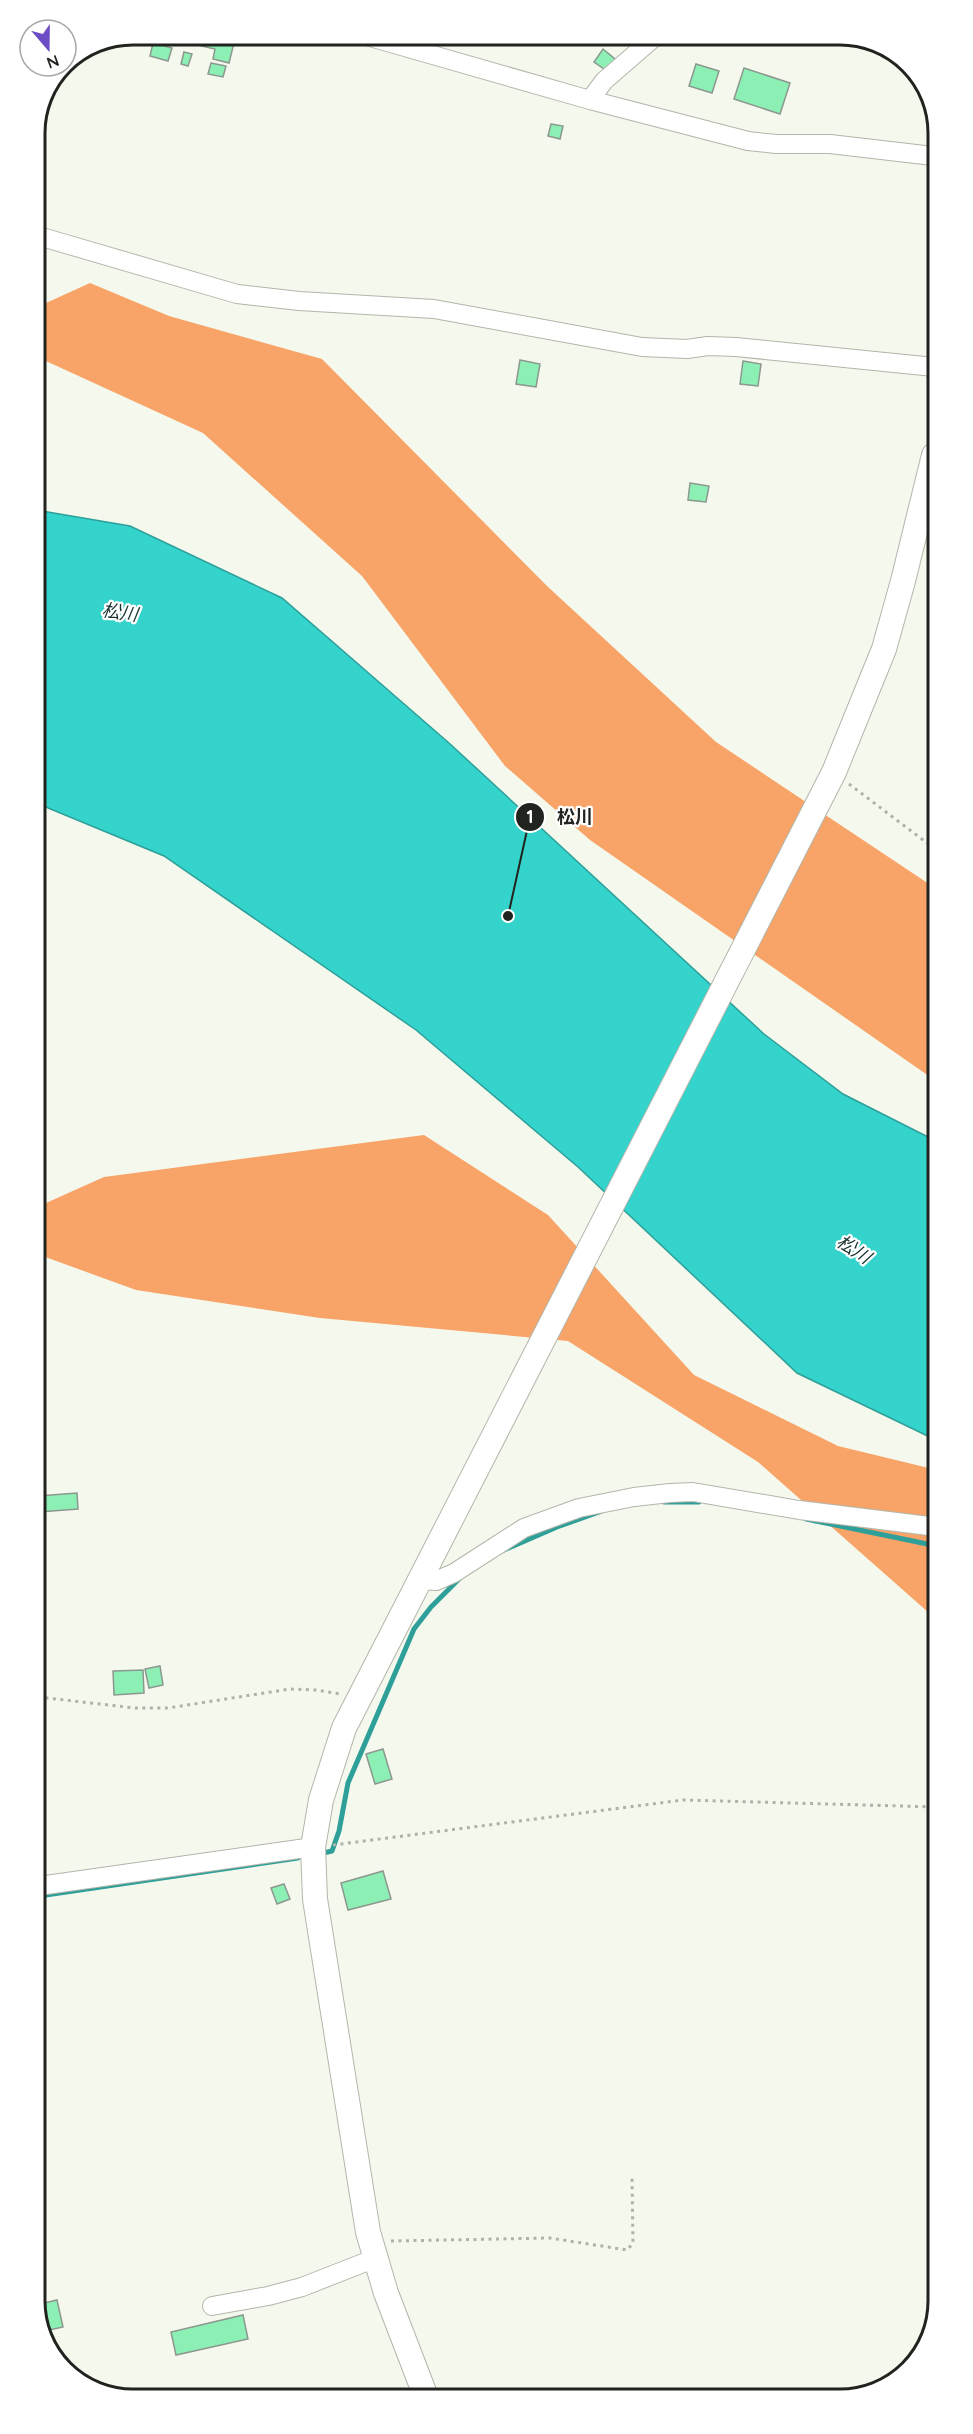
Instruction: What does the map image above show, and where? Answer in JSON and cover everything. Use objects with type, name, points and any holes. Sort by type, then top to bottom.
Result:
[{"type":"street","points":[[398,45],[590,100],[748,141],[776,144],[830,144],[928,155]]},
{"type":"street","points":[[590,100],[604,81],[645,45]]},
{"type":"street","points":[[45,238],[237,294],[299,301],[434,309],[649,348],[736,347],[928,366]]},
{"type":"street","points":[[423,2389],[386,2293],[374,2250],[315,1899],[313,1847],[321,1800],[344,1728],[834,772],[884,649],[928,479]]},
{"type":"street","points":[[420,1580],[436,1581],[454,1573],[524,1528],[579,1508],[670,1493],[693,1492],[798,1510],[928,1526]]},
{"type":"street","points":[[45,1885],[313,1847]]},
{"type":"street","points":[[212,2306],[302,2287],[374,2250]]},
{"type":"path","points":[[834,772],[928,844]]},
{"type":"path","points":[[45,1698],[135,1708],[168,1708],[290,1689],[316,1690],[359,1699]]},
{"type":"path","points":[[313,1847],[682,1800],[928,1807]]},
{"type":"path","points":[[374,2250],[550,2238],[627,2250],[633,2243],[632,2178]]},
{"type":"shaded area","points":[[90,283],[169,316],[322,359],[547,586],[716,742],[928,883],[928,1075],[590,840],[505,766],[362,576],[203,433],[45,361],[45,303]]},
{"type":"shaded area","points":[[424,1135],[548,1215],[694,1375],[838,1446],[928,1468],[928,1612],[758,1462],[568,1341],[320,1318],[136,1290],[45,1257],[45,1203],[104,1177]]},
{"type":"water","points":[[45,512],[130,526],[282,598],[449,743],[764,1034],[843,1094],[928,1137],[928,1436],[797,1373],[578,1167],[416,1030],[164,856],[45,807]]},
{"type":"building","points":[[153,45],[172,48],[168,61],[150,56]]},
{"type":"building","points":[[197,45],[234,45],[229,63],[213,59],[215,49]]},
{"type":"building","points":[[603,49],[615,59],[607,71],[594,62]]},
{"type":"building","points":[[184,52],[192,54],[188,66],[181,64]]},
{"type":"building","points":[[211,63],[226,66],[223,77],[208,74]]},
{"type":"building","points":[[696,64],[719,71],[712,93],[689,86]]},
{"type":"building","points":[[744,68],[790,83],[780,114],[734,99]]},
{"type":"building","points":[[551,124],[563,126],[560,139],[548,136]]},
{"type":"building","points":[[520,360],[540,364],[536,387],[516,384]]},
{"type":"building","points":[[743,361],[761,364],[758,386],[740,384]]},
{"type":"building","points":[[690,483],[709,486],[706,502],[688,500]]},
{"type":"building","points":[[77,1493],[78,1509],[45,1512],[45,1495]]},
{"type":"building","points":[[160,1666],[163,1685],[149,1688],[145,1669]]},
{"type":"building","points":[[143,1670],[144,1693],[114,1695],[113,1671]]},
{"type":"building","points":[[383,1749],[392,1779],[375,1784],[366,1754]]},
{"type":"building","points":[[383,1871],[391,1899],[348,1910],[341,1883]]},
{"type":"building","points":[[284,1884],[290,1899],[277,1904],[271,1888]]},
{"type":"building","points":[[57,2300],[63,2327],[50,2330],[45,2303]]},
{"type":"building","points":[[243,2315],[248,2339],[176,2355],[171,2332]]},
{"type":"waterway","points":[[664,1502],[699,1502]]},
{"type":"waterway","points":[[504,1550],[602,1511]]},
{"type":"waterway","points":[[806,1519],[928,1544]]},
{"type":"waterway","points":[[319,1854],[332,1851],[339,1831],[348,1783],[414,1629],[431,1607],[459,1579]]},
{"type":"waterway","points":[[45,1895],[298,1858]]},
{"type":"place","name":"松川","points":[[508,916]]}]
